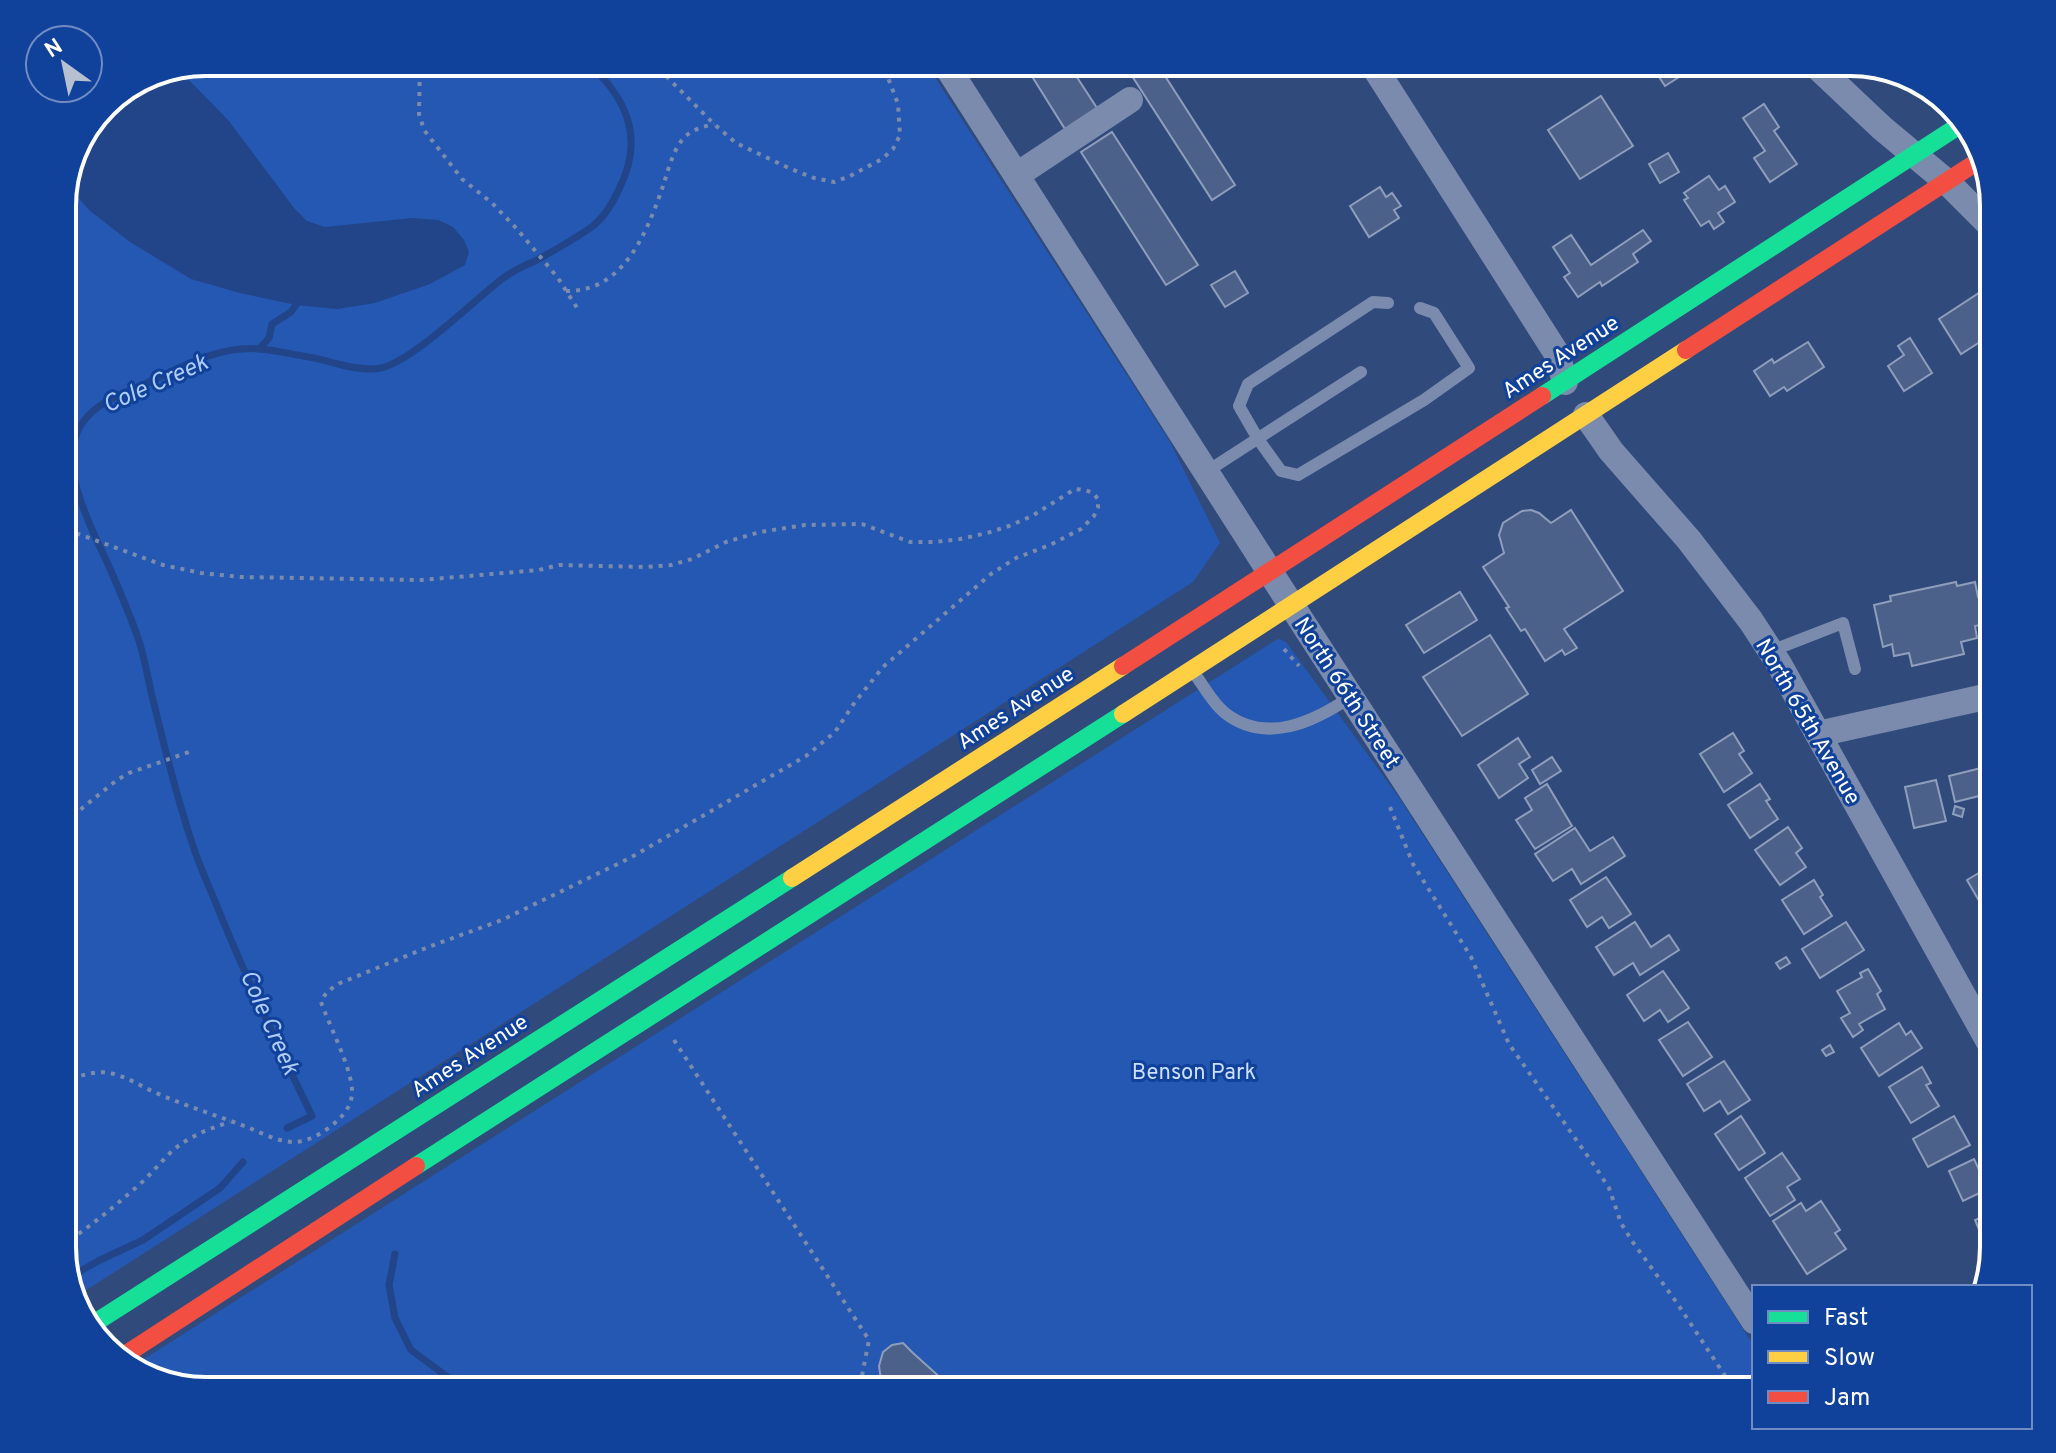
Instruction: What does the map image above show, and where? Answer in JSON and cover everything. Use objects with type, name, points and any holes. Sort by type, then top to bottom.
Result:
[{"type":"main road","name":"Ames Avenue","points":[[99,1320],[1270,572],[1954,129]]},
{"type":"main road","points":[[130,1352],[1973,165]]},
{"type":"street","name":"North 66th Street","points":[[953,76],[1752,1318]]},
{"type":"street","points":[[1380,76],[1557,354],[1565,382]]},
{"type":"street","points":[[1827,76],[1980,211]]},
{"type":"street","points":[[1017,175],[1130,100]]},
{"type":"street","name":"North 65th Avenue","points":[[1586,415],[1611,451],[1689,540],[1751,621],[1818,734],[1980,1026]]},
{"type":"street","points":[[1818,734],[1980,698]]},
{"type":"lane","points":[[1388,303],[1373,302],[1248,384],[1239,406],[1281,471],[1298,475],[1424,400],[1469,368],[1434,313],[1420,308]]},
{"type":"lane","points":[[1206,472],[1361,372]]},
{"type":"lane","points":[[1770,651],[1843,623],[1855,669]]},
{"type":"lane","points":[[1192,670],[1224,713],[1242,724],[1261,729],[1285,729],[1304,723],[1352,696]]},
{"type":"path","points":[[420,76],[419,114],[424,130],[462,179],[492,203],[517,229],[558,278],[579,311]]},
{"type":"path","points":[[666,76],[736,143],[803,174],[834,182],[882,159],[893,149],[900,135],[898,104],[887,76]]},
{"type":"path","points":[[566,291],[589,289],[619,272],[643,234],[683,139],[701,127],[714,124]]},
{"type":"path","points":[[76,533],[163,565],[223,576],[421,580],[539,570],[559,565],[671,565],[692,559],[726,542],[760,532],[805,525],[862,524],[910,542],[935,542],[1009,526],[1032,516],[1075,489],[1093,493],[1098,499],[1094,516],[1081,529],[1016,558],[991,574],[883,667],[835,732],[806,756],[616,865],[502,920],[405,956],[330,990],[321,1002],[349,1073],[352,1100],[344,1115],[329,1128],[296,1143],[280,1140],[156,1093],[131,1079],[105,1072],[76,1077]]},
{"type":"path","points":[[1276,640],[1305,674]]},
{"type":"path","points":[[76,813],[129,773],[192,751]]},
{"type":"path","points":[[1384,795],[1413,864],[1471,957],[1509,1044],[1596,1168],[1609,1188],[1621,1223],[1632,1241],[1726,1377]]},
{"type":"path","points":[[673,1039],[869,1340],[862,1377]]},
{"type":"path","points":[[76,1236],[121,1201],[190,1137],[232,1122]]},
{"type":"green space","points":[[206,76],[934,76],[1170,442],[1220,543],[1193,582],[84,1292],[76,1255],[76,198],[80,172],[89,149],[114,114],[134,98],[156,86],[181,78]]},
{"type":"green space","name":"Benson Park","points":[[1276,640],[1286,642],[1398,796],[1752,1343],[1752,1377],[206,1377],[164,1370],[142,1360]]},
{"type":"shaded area","points":[[186,78],[229,121],[307,221],[325,227],[412,218],[438,220],[453,227],[469,252],[465,265],[430,284],[375,303],[337,309],[296,305],[191,279],[130,242],[89,210],[76,196],[80,172],[98,134],[114,114],[134,98],[156,86]]},
{"type":"building","points":[[1032,76],[1076,76],[1097,108],[1065,129]]},
{"type":"building","points":[[1132,76],[1165,76],[1235,185],[1212,200]]},
{"type":"building","points":[[1658,76],[1681,76],[1665,86]]},
{"type":"building","points":[[1601,96],[1633,146],[1580,179],[1548,130]]},
{"type":"building","points":[[1764,104],[1779,127],[1774,131],[1797,164],[1770,182],[1754,158],[1765,151],[1743,118]]},
{"type":"building","points":[[1112,132],[1198,265],[1166,285],[1081,152]]},
{"type":"building","points":[[1668,153],[1679,172],[1660,183],[1649,164]]},
{"type":"building","points":[[1709,176],[1719,190],[1725,186],[1735,202],[1718,213],[1724,222],[1714,229],[1709,221],[1701,226],[1684,200],[1688,198],[1684,193]]},
{"type":"building","points":[[1380,187],[1386,197],[1392,193],[1401,206],[1394,210],[1399,218],[1369,237],[1350,206]]},
{"type":"building","points":[[1643,230],[1651,241],[1633,254],[1638,262],[1602,286],[1600,282],[1578,297],[1564,277],[1570,273],[1553,247],[1571,235],[1591,265]]},
{"type":"building","points":[[1235,271],[1248,293],[1225,307],[1211,285]]},
{"type":"building","points":[[1980,292],[1980,342],[1961,354],[1939,319]]},
{"type":"building","points":[[1910,338],[1932,373],[1904,391],[1888,366],[1904,355],[1898,346]]},
{"type":"building","points":[[1808,342],[1824,367],[1787,391],[1784,387],[1770,396],[1754,371],[1772,359],[1774,363]]},
{"type":"building","points":[[1531,510],[1551,523],[1571,510],[1623,591],[1564,629],[1577,648],[1565,655],[1562,650],[1545,661],[1525,629],[1521,631],[1483,567],[1504,553],[1499,535],[1503,523],[1522,511]]},
{"type":"building","points":[[1956,582],[1957,586],[1975,582],[1980,596],[1980,625],[1975,626],[1977,638],[1961,642],[1964,654],[1912,666],[1909,653],[1894,656],[1892,644],[1883,647],[1874,605],[1891,601],[1890,596]]},
{"type":"building","points":[[1460,592],[1477,620],[1424,653],[1406,625]]},
{"type":"building","points":[[1490,635],[1528,694],[1462,736],[1423,677]]},
{"type":"building","points":[[1733,733],[1744,751],[1739,754],[1752,773],[1724,792],[1700,754]]},
{"type":"building","points":[[1518,738],[1530,757],[1519,764],[1528,778],[1499,798],[1478,765]]},
{"type":"building","points":[[1552,757],[1561,771],[1540,784],[1532,770]]},
{"type":"building","points":[[1980,768],[1980,796],[1955,802],[1949,776]]},
{"type":"building","points":[[1936,780],[1946,821],[1914,828],[1905,787]]},
{"type":"building","points":[[1547,784],[1572,826],[1535,849],[1516,820],[1532,810],[1525,798]]},
{"type":"building","points":[[1760,784],[1770,799],[1766,801],[1778,819],[1750,838],[1728,805]]},
{"type":"building","points":[[1955,806],[1964,809],[1962,817],[1953,814]]},
{"type":"building","points":[[1788,827],[1802,848],[1796,853],[1806,867],[1780,885],[1755,850]]},
{"type":"building","points":[[1575,828],[1590,851],[1613,837],[1625,856],[1581,884],[1572,869],[1553,881],[1535,854]]},
{"type":"building","points":[[1980,872],[1980,903],[1967,880]]},
{"type":"building","points":[[1606,877],[1631,914],[1609,928],[1602,917],[1587,927],[1570,900]]},
{"type":"building","points":[[1814,880],[1832,916],[1804,934],[1782,900]]},
{"type":"building","points":[[1635,922],[1651,947],[1669,935],[1679,950],[1640,975],[1633,963],[1614,975],[1596,947]]},
{"type":"building","points":[[1846,922],[1864,950],[1820,978],[1802,949]]},
{"type":"building","points":[[1786,957],[1790,963],[1780,969],[1776,963]]},
{"type":"building","points":[[1868,969],[1881,991],[1877,994],[1885,1009],[1859,1024],[1863,1030],[1853,1037],[1841,1018],[1850,1013],[1837,991],[1862,977],[1860,973]]},
{"type":"building","points":[[1663,971],[1689,1008],[1668,1022],[1660,1010],[1644,1021],[1627,995]]},
{"type":"building","points":[[1688,1022],[1712,1057],[1683,1076],[1659,1040]]},
{"type":"building","points":[[1899,1023],[1906,1035],[1911,1031],[1922,1048],[1879,1076],[1861,1048]]},
{"type":"building","points":[[1830,1045],[1834,1052],[1826,1056],[1822,1050]]},
{"type":"building","points":[[1724,1061],[1750,1100],[1728,1114],[1720,1101],[1704,1111],[1687,1084]]},
{"type":"building","points":[[1922,1067],[1931,1083],[1926,1085],[1939,1106],[1911,1123],[1889,1087]]},
{"type":"building","points":[[1741,1116],[1765,1153],[1739,1170],[1715,1134]]},
{"type":"building","points":[[1954,1116],[1970,1145],[1928,1167],[1913,1139]]},
{"type":"building","points":[[1782,1153],[1800,1179],[1787,1187],[1795,1200],[1770,1216],[1745,1178]]},
{"type":"building","points":[[1974,1159],[1980,1172],[1980,1193],[1963,1201],[1949,1171]]},
{"type":"building","points":[[1821,1201],[1840,1230],[1835,1233],[1846,1249],[1807,1274],[1773,1221],[1801,1203],[1806,1211]]},
{"type":"building","points":[[903,1343],[940,1377],[881,1377],[879,1366],[883,1352],[892,1345]]},
{"type":"waterway","name":"Cole Creek","points":[[76,437],[83,422],[104,403],[216,354],[261,349],[364,369],[394,363],[426,343],[506,276],[593,226],[608,209],[627,170],[631,136],[622,105],[601,76]]},
{"type":"waterway","points":[[259,349],[269,338],[272,324],[296,305]]},
{"type":"waterway","name":"Cole Creek","points":[[76,485],[139,641],[172,777],[196,855],[254,992],[312,1116],[287,1128]]},
{"type":"waterway","points":[[78,1272],[143,1240],[220,1188],[243,1162]]},
{"type":"waterway","name":"Cole Creek","points":[[395,1254],[389,1285],[395,1318],[411,1350],[448,1377]]},
{"type":"traffic: fast","points":[[1542,396],[1954,129]]},
{"type":"traffic: fast","points":[[416,1166],[1123,714]]},
{"type":"traffic: fast","points":[[99,1320],[792,878]]},
{"type":"traffic: slow","points":[[1123,714],[1686,350]]},
{"type":"traffic: slow","points":[[792,878],[1123,666]]},
{"type":"traffic: jam","points":[[1686,350],[1973,164]]},
{"type":"traffic: jam","points":[[1123,666],[1542,396]]},
{"type":"traffic: jam","points":[[130,1352],[416,1166]]}]
